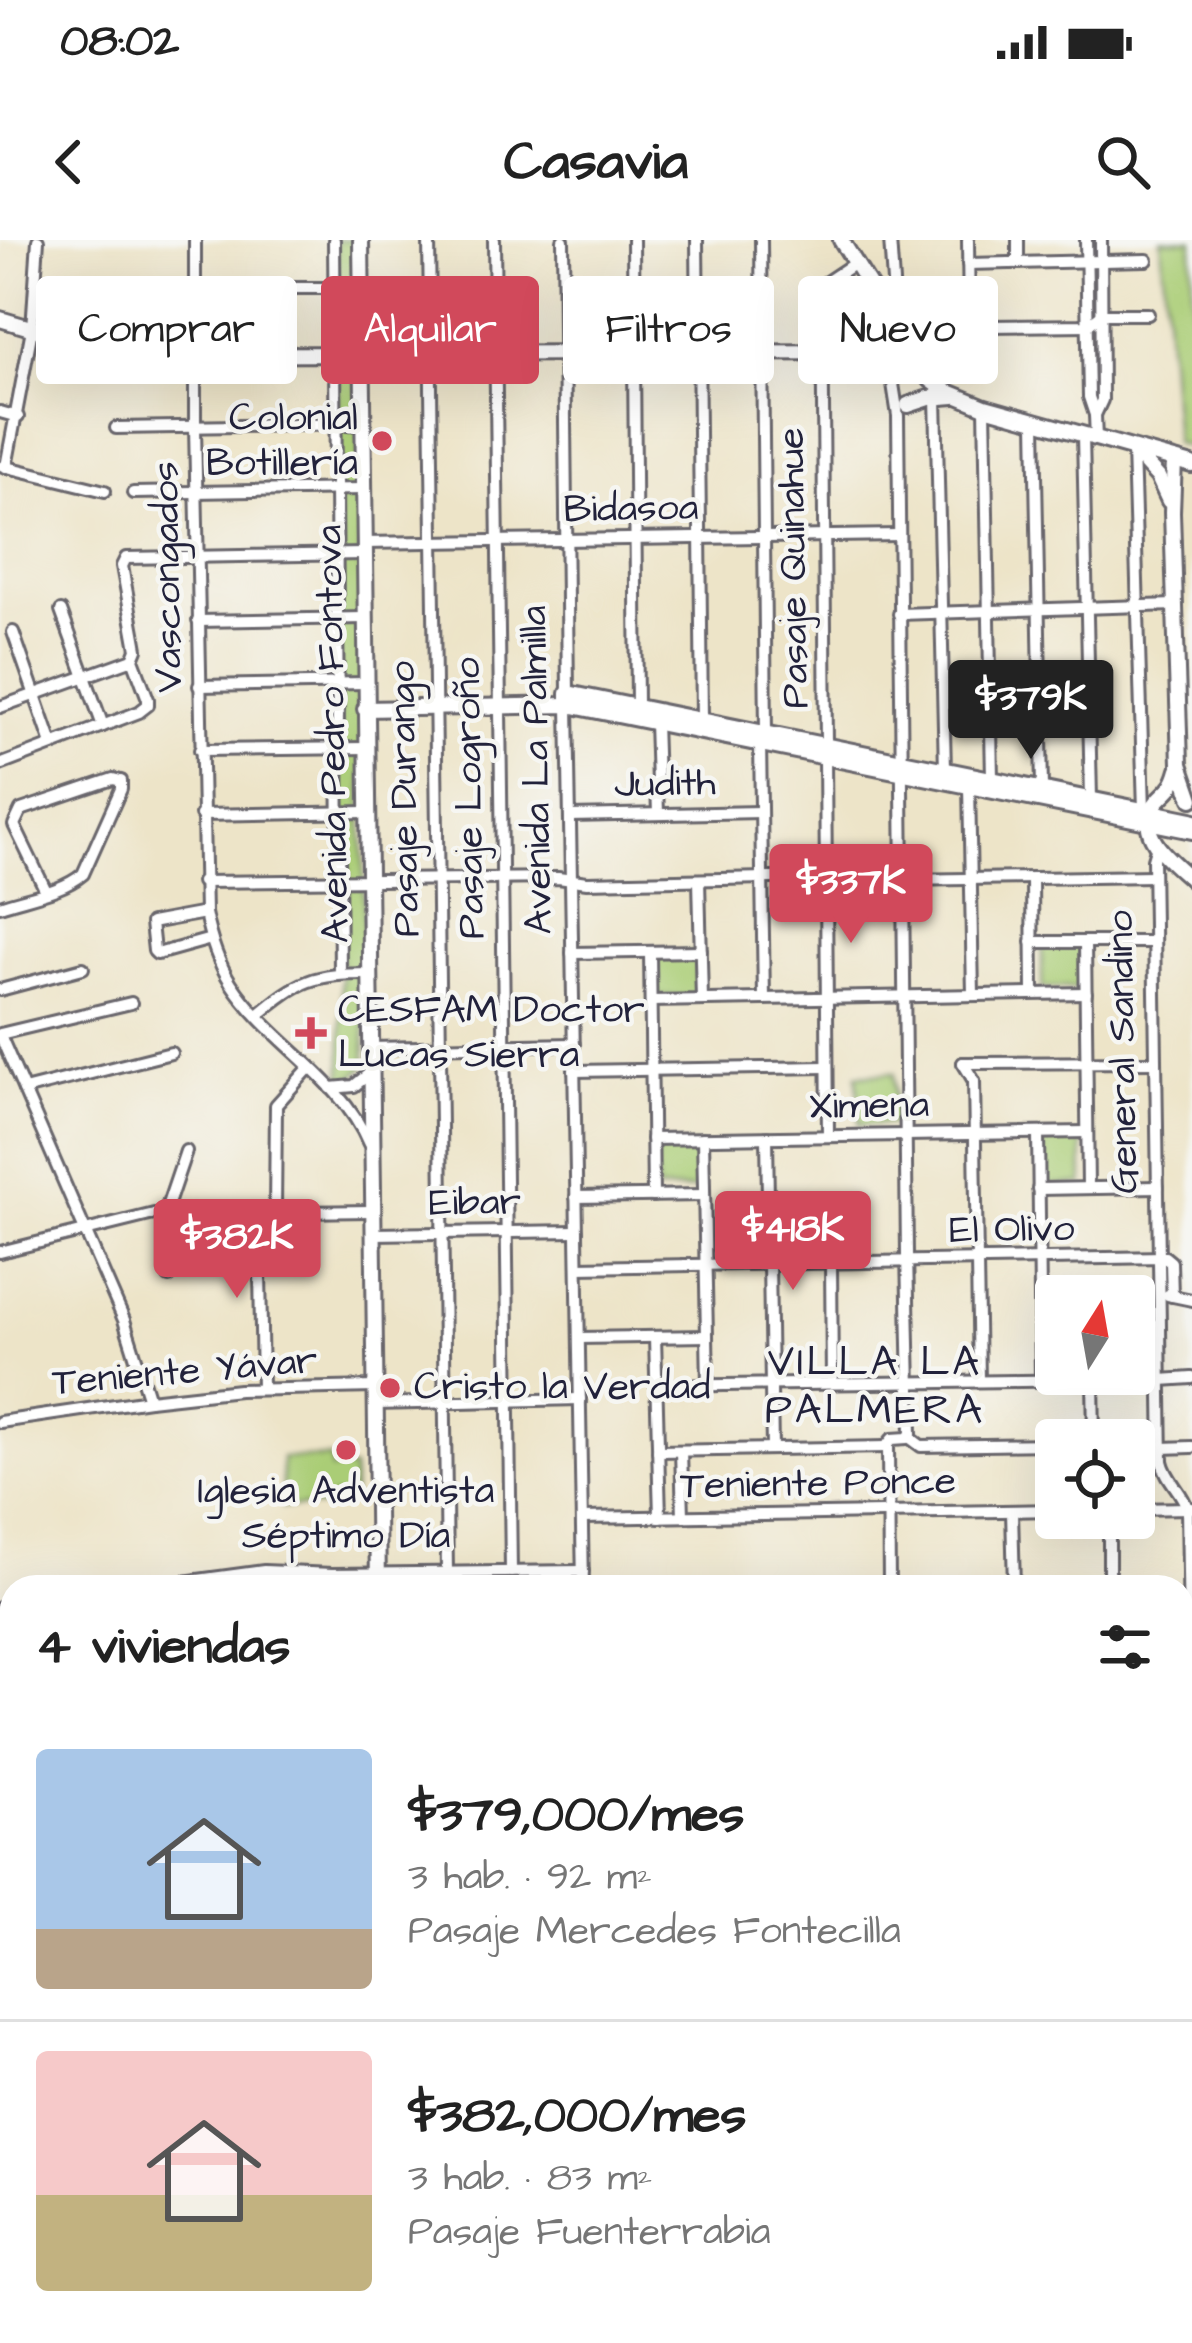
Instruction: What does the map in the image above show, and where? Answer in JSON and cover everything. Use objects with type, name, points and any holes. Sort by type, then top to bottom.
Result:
[{"type":"main road","name":"Avenida Pedro Fontova","points":[[361,240],[361,276]]},
{"type":"main road","points":[[841,240],[864,276]]},
{"type":"main road","points":[[0,319],[36,330]]},
{"type":"main road","name":"Avenida Pedro Fontova","points":[[362,384],[378,1575]]},
{"type":"main road","points":[[937,384],[986,407],[1192,465]]},
{"type":"main road","points":[[903,410],[936,397],[954,396]]},
{"type":"main road","points":[[1132,449],[1158,477],[1172,512]]},
{"type":"main road","points":[[1148,815],[1172,788],[1180,764],[1184,634],[1175,605],[1174,460]]},
{"type":"main road","points":[[365,709],[499,707],[568,699],[702,720],[763,738]]},
{"type":"main road","points":[[568,699],[655,722],[901,766],[969,785],[1192,820]]},
{"type":"main road","points":[[1180,764],[1192,800]]},
{"type":"main road","points":[[901,766],[946,770],[1091,799],[1192,831]]},
{"type":"main road","name":"General Sandino","points":[[1148,815],[1156,844]]},
{"type":"main road","points":[[1156,844],[1192,880]]},
{"type":"street","points":[[38,240],[32,329],[3,466],[105,491]]},
{"type":"street","name":"Vascongados","points":[[194,276],[195,240]]},
{"type":"street","name":"Avenida Pedro Fontova","points":[[334,240],[334,276]]},
{"type":"street","name":"Pasaje Durango","points":[[429,240],[429,276]]},
{"type":"street","name":"Pasaje Logroño","points":[[494,240],[494,276]]},
{"type":"street","name":"Avenida La Palmilla","points":[[563,240],[563,276]]},
{"type":"street","points":[[633,240],[633,276]]},
{"type":"street","points":[[697,240],[697,276]]},
{"type":"street","points":[[761,240],[761,276]]},
{"type":"street","points":[[890,240],[890,276]]},
{"type":"street","points":[[968,240],[968,276]]},
{"type":"street","points":[[1018,240],[1018,263]]},
{"type":"street","points":[[1086,240],[1089,398],[1095,415]]},
{"type":"street","points":[[1091,799],[1090,437],[1102,400],[1101,240]]},
{"type":"street","points":[[968,264],[1147,260]]},
{"type":"street","name":"Pasaje Quinahue","points":[[838,276],[856,263]]},
{"type":"street","points":[[998,327],[1088,325],[1102,314],[1148,314]]},
{"type":"street","name":"Vascongados","points":[[194,384],[202,883],[211,939],[230,982],[331,1088],[362,1128],[372,1153]]},
{"type":"street","name":"Avenida Pedro Fontova","points":[[335,384],[340,974]]},
{"type":"street","name":"Pasaje Durango","points":[[429,384],[447,1572]]},
{"type":"street","name":"Pasaje Logroño","points":[[494,384],[511,1572]]},
{"type":"street","name":"Avenida La Palmilla","points":[[564,384],[583,1575]]},
{"type":"street","points":[[634,384],[637,707]]},
{"type":"street","points":[[698,384],[702,720]]},
{"type":"street","points":[[762,384],[764,999]]},
{"type":"street","name":"Pasaje Quinahue","points":[[822,384],[828,1136]]},
{"type":"street","points":[[895,384],[903,410],[898,535],[909,1437],[921,1445],[1035,1444]]},
{"type":"street","points":[[903,410],[927,384]]},
{"type":"street","points":[[936,397],[946,770]]},
{"type":"street","points":[[986,407],[992,779]]},
{"type":"street","points":[[0,412],[17,417]]},
{"type":"street","points":[[1035,422],[1042,790]]},
{"type":"street","points":[[116,428],[362,424]]},
{"type":"street","points":[[1132,449],[1148,815]]},
{"type":"street","points":[[133,493],[363,489]]},
{"type":"street","name":"Bidasoa","points":[[133,659],[137,649],[122,566],[129,557],[337,554],[431,542],[898,535]]},
{"type":"street","points":[[899,614],[1175,605]]},
{"type":"street","points":[[61,611],[103,725]]},
{"type":"street","points":[[198,620],[364,618]]},
{"type":"street","points":[[13,632],[52,744]]},
{"type":"street","points":[[0,707],[133,659],[148,704],[139,712],[0,764]]},
{"type":"street","points":[[199,686],[365,682]]},
{"type":"street","points":[[655,722],[658,814]]},
{"type":"street","points":[[200,751],[366,748]]},
{"type":"street","points":[[3,901],[46,891],[74,882],[82,874],[122,781],[113,779],[21,810],[16,816],[14,825],[46,891]]},
{"type":"street","points":[[969,785],[973,995]]},
{"type":"street","points":[[201,815],[367,812]]},
{"type":"street","name":"Judith","points":[[570,816],[761,812]]},
{"type":"street","name":"General Sandino","points":[[1156,844],[1159,1257],[1166,1295],[1160,1329],[1162,1448],[1163,1468],[1190,1508],[1191,1575]]},
{"type":"street","points":[[902,880],[1154,876]]},
{"type":"street","points":[[202,883],[815,878]]},
{"type":"street","points":[[1032,878],[1033,994]]},
{"type":"street","points":[[699,880],[702,1000]]},
{"type":"street","points":[[205,913],[151,923],[154,951],[211,939]]},
{"type":"street","points":[[1032,942],[1154,942]]},
{"type":"street","points":[[1085,942],[1088,1188]]},
{"type":"street","points":[[572,953],[701,951]]},
{"type":"street","points":[[650,952],[653,1196]]},
{"type":"street","points":[[0,990],[83,968]]},
{"type":"street","points":[[258,1016],[305,981],[369,974]]},
{"type":"street","points":[[651,1001],[1086,992]]},
{"type":"street","points":[[131,1003],[0,1035],[124,1320],[149,1400]]},
{"type":"street","points":[[370,1048],[574,1044]]},
{"type":"street","points":[[24,1090],[171,1053]]},
{"type":"street","points":[[979,1381],[974,1082],[963,1063],[1156,1062]]},
{"type":"street","points":[[275,1212],[276,1105],[310,1067]]},
{"type":"street","points":[[574,1071],[826,1067]]},
{"type":"street","points":[[331,1088],[354,1086],[370,1072]]},
{"type":"street","name":"Ximena","points":[[652,1139],[1088,1132]]},
{"type":"street","points":[[1037,1133],[1039,1275]]},
{"type":"street","points":[[767,1137],[772,1449]]},
{"type":"street","points":[[703,1138],[708,1385]]},
{"type":"street","points":[[169,1277],[165,1213],[186,1151]]},
{"type":"street","points":[[1038,1189],[1158,1187]]},
{"type":"street","points":[[576,1198],[704,1195]]},
{"type":"street","points":[[0,1252],[165,1213],[373,1210]]},
{"type":"street","points":[[259,1212],[262,1389]]},
{"type":"street","name":"Eibar","points":[[373,1234],[577,1231]]},
{"type":"street","name":"El Olivo","points":[[578,1267],[1159,1257]]},
{"type":"street","points":[[831,1263],[832,1383]]},
{"type":"street","points":[[1166,1295],[1192,1300]]},
{"type":"street","points":[[1155,1329],[1160,1329]]},
{"type":"street","points":[[579,1338],[707,1336]]},
{"type":"street","points":[[655,1337],[659,1516]]},
{"type":"street","points":[[1161,1380],[1192,1378]]},
{"type":"street","points":[[656,1385],[1035,1380]]},
{"type":"street","name":"Teniente Yávar","points":[[0,1422],[262,1389],[444,1402],[580,1399]]},
{"type":"street","points":[[889,1575],[887,1447],[890,1440],[909,1437]]},
{"type":"street","points":[[658,1451],[887,1447]]},
{"type":"street","points":[[1162,1448],[1192,1447]]},
{"type":"street","points":[[681,1450],[683,1516]]},
{"type":"street","points":[[1155,1509],[1190,1508]]},
{"type":"street","name":"Teniente Ponce","points":[[582,1518],[1035,1510]]},
{"type":"street","points":[[1012,1511],[1014,1575]]},
{"type":"street","points":[[1108,1539],[1109,1575]]},
{"type":"street","points":[[234,1575],[264,1571],[315,1575]]},
{"type":"street","points":[[421,1575],[583,1571]]},
{"type":"green space","points":[[336,240],[357,240],[357,276],[336,276]]},
{"type":"green space","points":[[1161,240],[1192,240],[1192,448],[1175,443]]},
{"type":"green space","points":[[337,384],[358,384],[365,1066],[342,1081]]},
{"type":"green space","points":[[1042,944],[1082,944],[1083,988],[1042,988]]},
{"type":"green space","points":[[696,952],[696,996],[654,996],[654,953]]},
{"type":"green space","points":[[894,1073],[896,1124],[859,1125],[857,1075]]},
{"type":"green space","points":[[1082,1139],[1083,1184],[1044,1185],[1043,1140]]},
{"type":"green space","points":[[698,1146],[699,1189],[657,1190],[656,1147]]},
{"type":"green space","points":[[282,1458],[330,1458],[331,1469],[353,1469],[353,1496],[333,1496],[333,1506],[282,1507]]},
{"type":"place","name":"Colonial Botillería","points":[[382,441]]},
{"type":"place","name":"CESFAM Doctor Lucas Sierra","points":[[311,1033]]},
{"type":"place","name":"Cristo la Verdad","points":[[390,1388]]},
{"type":"place","name":"Iglesia Adventista Séptimo Día","points":[[346,1450]]},
{"type":"district","name":"VILLA LA PALMERA","points":[[875,1387]]}]
